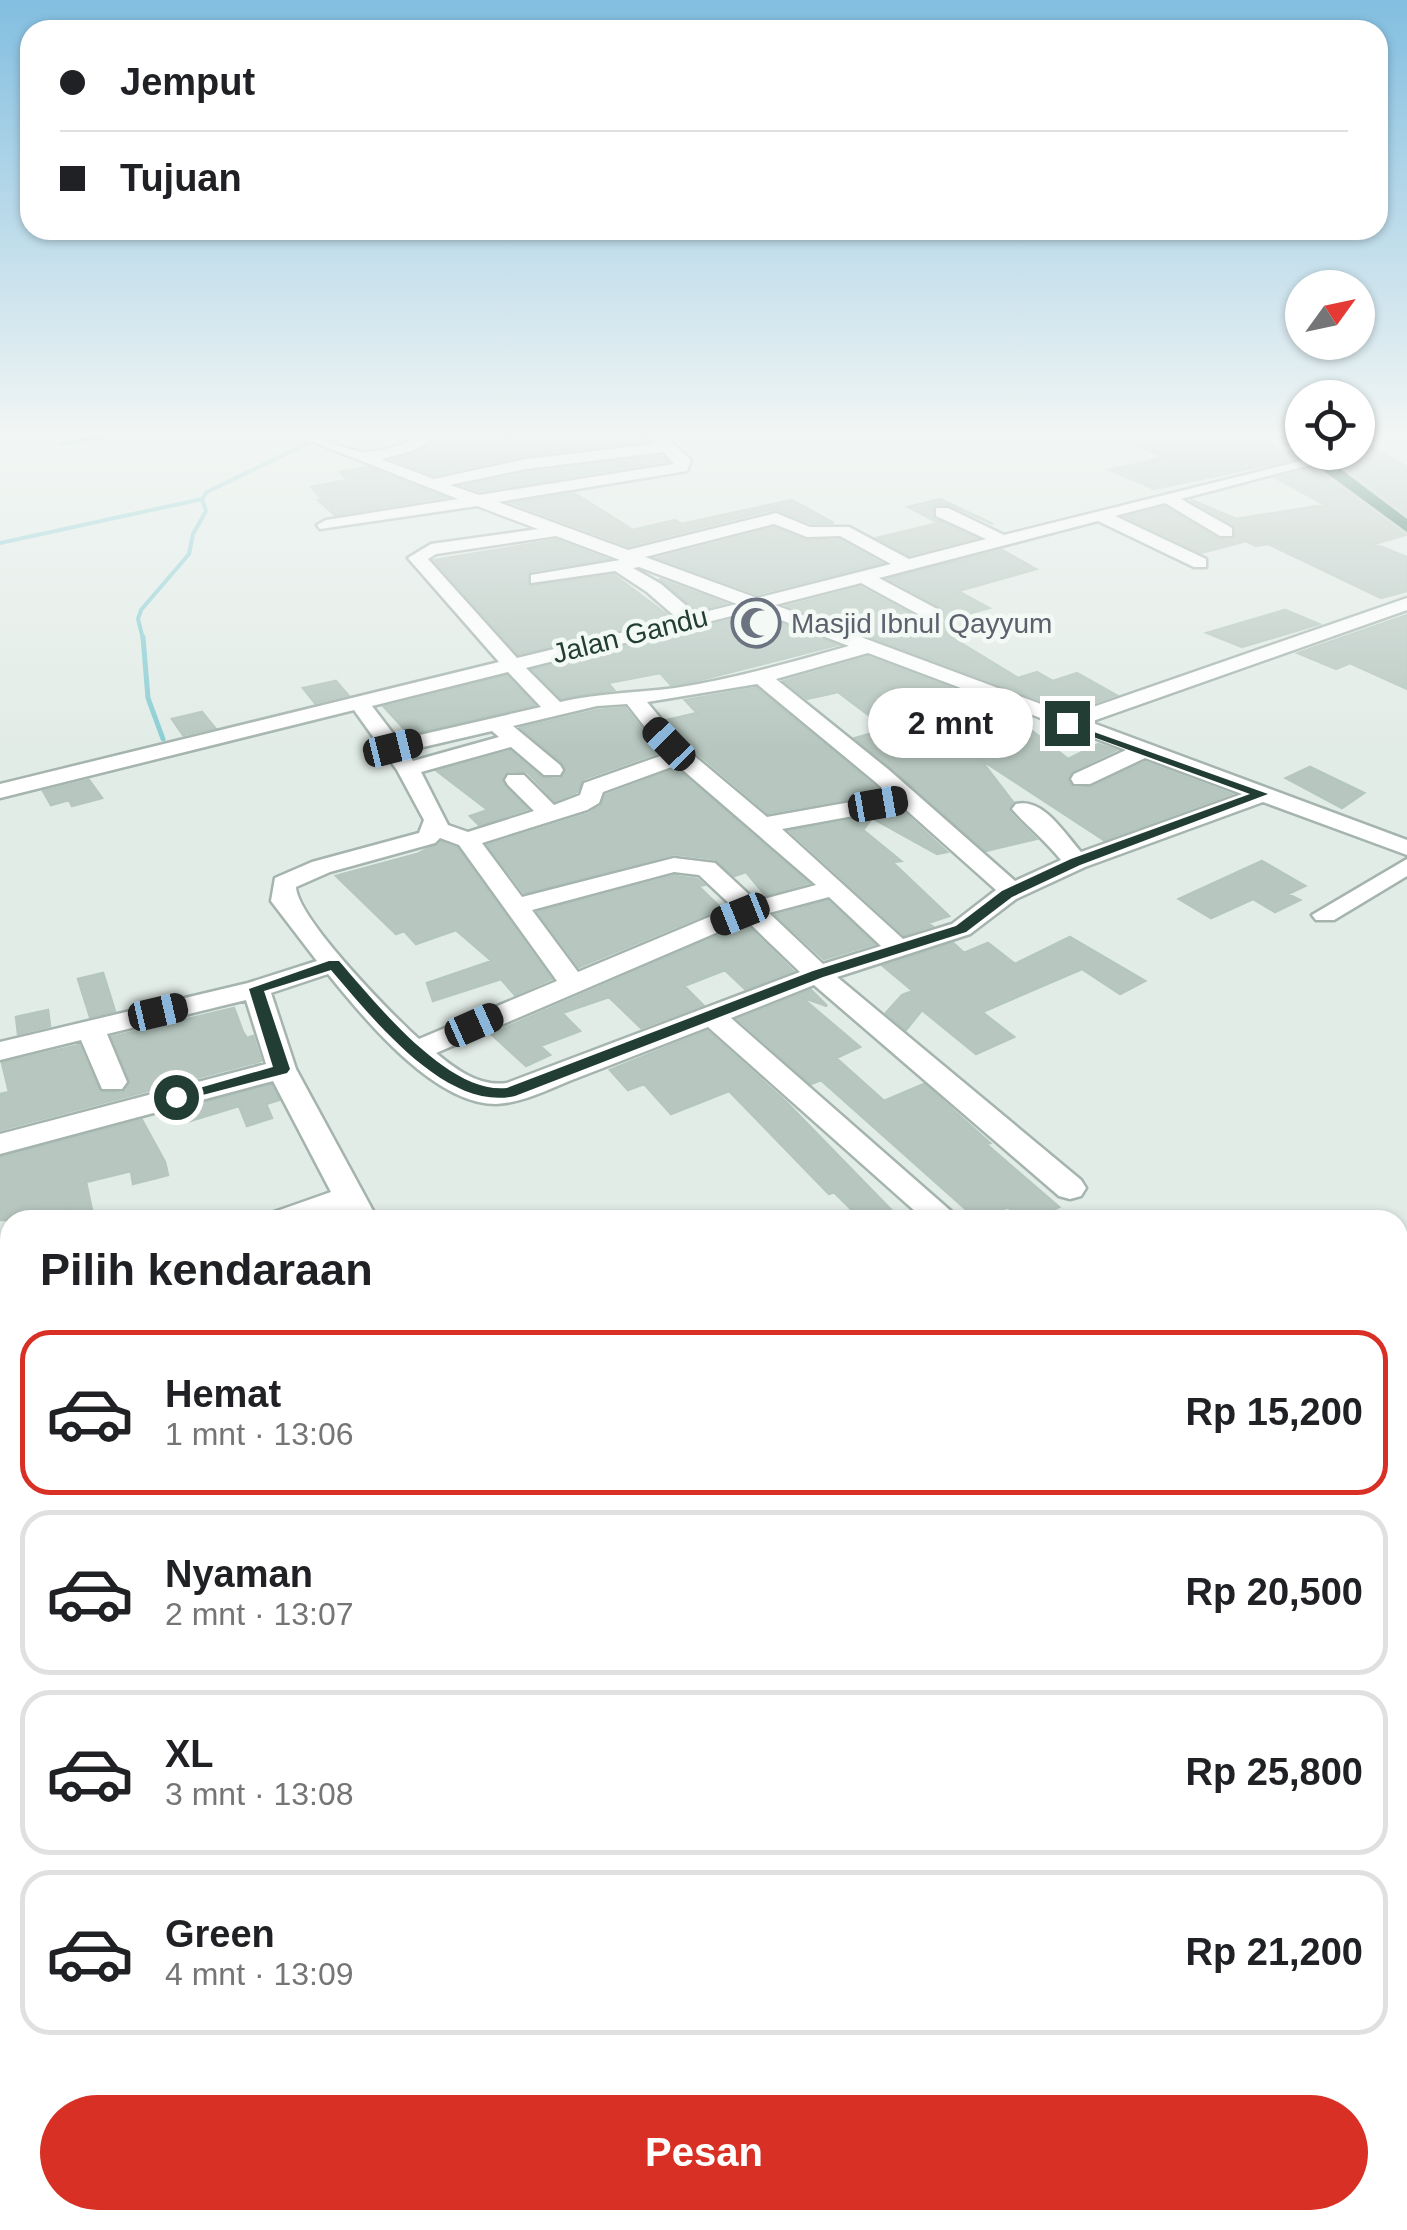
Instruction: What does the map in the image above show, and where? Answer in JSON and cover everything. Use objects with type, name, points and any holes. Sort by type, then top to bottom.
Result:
[{"type":"street","points":[[501,541],[418,554],[509,664],[555,709]]},
{"type":"street","points":[[581,541],[1407,848]]},
{"type":"street","points":[[537,579],[628,561],[697,541]]},
{"type":"street","points":[[861,541],[907,566]]},
{"type":"street","name":"Jalan Gandu","points":[[0,792],[995,541]]},
{"type":"street","points":[[1154,541],[1200,563]]},
{"type":"street","points":[[628,561],[692,620]]},
{"type":"street","points":[[864,576],[934,616]]},
{"type":"street","points":[[1067,723],[1407,604]]},
{"type":"street","points":[[393,748],[555,709],[633,696],[674,694],[761,677],[868,648]]},
{"type":"street","points":[[761,677],[909,799],[1013,892]]},
{"type":"street","points":[[633,696],[641,715],[684,756],[897,947]]},
{"type":"street","points":[[358,702],[408,768],[436,820],[436,829],[426,838],[321,868],[284,883],[284,901],[394,1033],[465,1086],[494,1094],[529,1086],[818,974],[961,929],[1013,892],[1076,862],[1262,794]]},
{"type":"street","points":[[496,723],[552,770]]},
{"type":"street","points":[[408,768],[515,738]]},
{"type":"street","points":[[1082,779],[1142,751]]},
{"type":"street","points":[[467,840],[551,815],[591,798],[592,788],[684,756]]},
{"type":"street","points":[[516,780],[551,815]]},
{"type":"street","points":[[763,825],[909,799]]},
{"type":"street","points":[[1024,809],[1042,822],[1076,862]]},
{"type":"street","points":[[436,829],[467,840],[572,983]]},
{"type":"street","points":[[514,907],[690,864],[706,868],[818,974],[1070,1188]]},
{"type":"street","points":[[1325,915],[1407,866]]},
{"type":"street","points":[[416,1051],[749,911],[833,888]]},
{"type":"street","points":[[0,1051],[256,989],[334,964]]},
{"type":"street","points":[[256,989],[282,1069],[355,1209]]},
{"type":"street","points":[[712,1016],[934,1210]]},
{"type":"street","points":[[92,1028],[112,1082]]},
{"type":"street","points":[[0,1144],[282,1069]]},
{"type":"building","points":[[559,541],[606,559],[530,571],[529,586],[614,575],[670,617],[518,654],[434,560]]},
{"type":"building","points":[[615,541],[648,541],[628,546]]},
{"type":"building","points":[[723,541],[841,541],[881,563],[757,594],[658,558]]},
{"type":"building","points":[[883,541],[963,541],[909,555]]},
{"type":"building","points":[[1176,541],[1246,541],[1201,553]]},
{"type":"building","points":[[1246,541],[1384,541],[1374,544],[1407,557],[1407,591],[1381,598],[1268,544],[1256,546]]},
{"type":"building","points":[[1002,550],[1036,569],[958,591],[989,608],[945,620],[943,608],[889,579]]},
{"type":"building","points":[[659,579],[724,603],[697,610]]},
{"type":"building","points":[[860,587],[925,622],[942,622],[957,632],[946,634],[1018,678],[1037,672],[1053,681],[1077,673],[1116,695],[1073,710],[1061,703],[1053,705],[788,606]]},
{"type":"building","points":[[1285,610],[1319,624],[1242,647],[1207,633]]},
{"type":"building","points":[[755,614],[837,645],[696,681],[671,685],[660,673],[608,683],[614,690],[561,698],[533,670]]},
{"type":"building","points":[[1407,615],[1407,689],[1350,663],[1336,669],[1298,653]]},
{"type":"building","points":[[868,657],[1020,714],[1013,716],[1068,759],[1098,744],[1116,750],[1072,771],[1068,781],[1074,788],[1092,787],[1145,762],[1231,794],[1104,840],[980,759],[1013,802],[1009,812],[1036,839],[986,851],[855,738],[887,729],[838,692],[807,699],[784,681]]},
{"type":"building","points":[[507,676],[534,705],[409,734],[384,707]]},
{"type":"building","points":[[336,681],[348,695],[315,703],[303,688]]},
{"type":"building","points":[[756,688],[882,793],[768,813],[689,746],[667,720],[697,713],[685,700]]},
{"type":"building","points":[[625,708],[660,752],[583,779],[577,792],[555,801],[527,772],[508,771],[502,782],[527,809],[479,825],[470,816],[488,810],[437,771],[510,751],[542,778],[560,779],[566,772],[563,763],[521,728],[598,710]]},
{"type":"building","points":[[202,712],[215,728],[183,735],[172,719]]},
{"type":"building","points":[[1310,767],[1364,793],[1342,808],[1286,778]]},
{"type":"building","points":[[676,769],[808,883],[765,895],[746,872],[734,876],[715,859],[674,854],[524,893],[488,845],[588,814],[601,806],[606,795]]},
{"type":"building","points":[[89,780],[102,798],[72,806],[69,800],[51,805],[43,791]]},
{"type":"building","points":[[902,811],[947,852],[937,854],[872,818],[863,830],[901,861],[892,862],[949,916],[904,935],[790,831]]},
{"type":"building","points":[[441,842],[457,848],[551,979],[515,995],[501,979],[433,1001],[427,983],[492,961],[456,930],[416,944],[404,931],[396,934],[336,876],[417,854]]},
{"type":"building","points":[[1262,861],[1305,886],[1288,894],[1300,900],[1275,912],[1253,899],[1211,918],[1179,899]]},
{"type":"building","points":[[674,876],[697,879],[704,885],[698,886],[721,908],[579,967],[538,912]]},
{"type":"building","points":[[828,901],[874,944],[824,959],[776,915]]},
{"type":"building","points":[[745,924],[793,971],[745,989],[725,970],[684,986],[703,1005],[641,1028],[609,997],[562,1013],[580,1031],[540,1046],[550,1055],[526,1066],[491,1034]]},
{"type":"building","points":[[1070,937],[1145,981],[1120,994],[1082,969],[982,1012],[1014,1037],[976,1054],[922,1010],[906,1030],[886,1013],[902,995],[913,991],[883,966],[953,943],[964,953],[988,943],[1015,964]]},
{"type":"building","points":[[103,973],[115,1011],[90,1017],[78,979]]},
{"type":"building","points":[[811,990],[827,1006],[801,997],[860,1047],[836,1058],[884,1101],[924,1084],[1059,1207],[967,1210],[821,1080],[811,1084],[738,1019]]},
{"type":"building","points":[[234,1008],[247,1038],[253,1036],[261,1061],[0,1130],[0,1094],[9,1092],[2,1063],[79,1045],[99,1090],[122,1093],[130,1081],[112,1037]]},
{"type":"building","points":[[48,1010],[50,1026],[18,1034],[16,1017]]},
{"type":"building","points":[[707,1031],[786,1102],[891,1210],[852,1210],[834,1192],[829,1194],[729,1091],[671,1114],[644,1084],[628,1090],[610,1070]]},
{"type":"building","points":[[271,1085],[279,1100],[266,1104],[272,1118],[247,1126],[239,1106],[190,1121],[185,1108]]},
{"type":"building","points":[[142,1120],[168,1175],[133,1184],[131,1171],[86,1182],[92,1210],[0,1210],[0,1157]]},
{"type":"waterway","points":[[0,543],[9,541]]},
{"type":"waterway","points":[[143,639],[138,619],[141,610],[189,554],[192,541]]},
{"type":"waterway","points":[[143,637],[148,698],[163,739]]},
{"type":"place","name":"Masjid Ibnul Qayyum","points":[[756,623]]},
{"type":"route","points":[[176,1097],[282,1069],[256,989],[334,964],[394,1033],[416,1051],[465,1086],[494,1094],[510,1092],[818,974],[961,929],[1007,894],[1076,862],[1262,794],[1067,723]]}]
